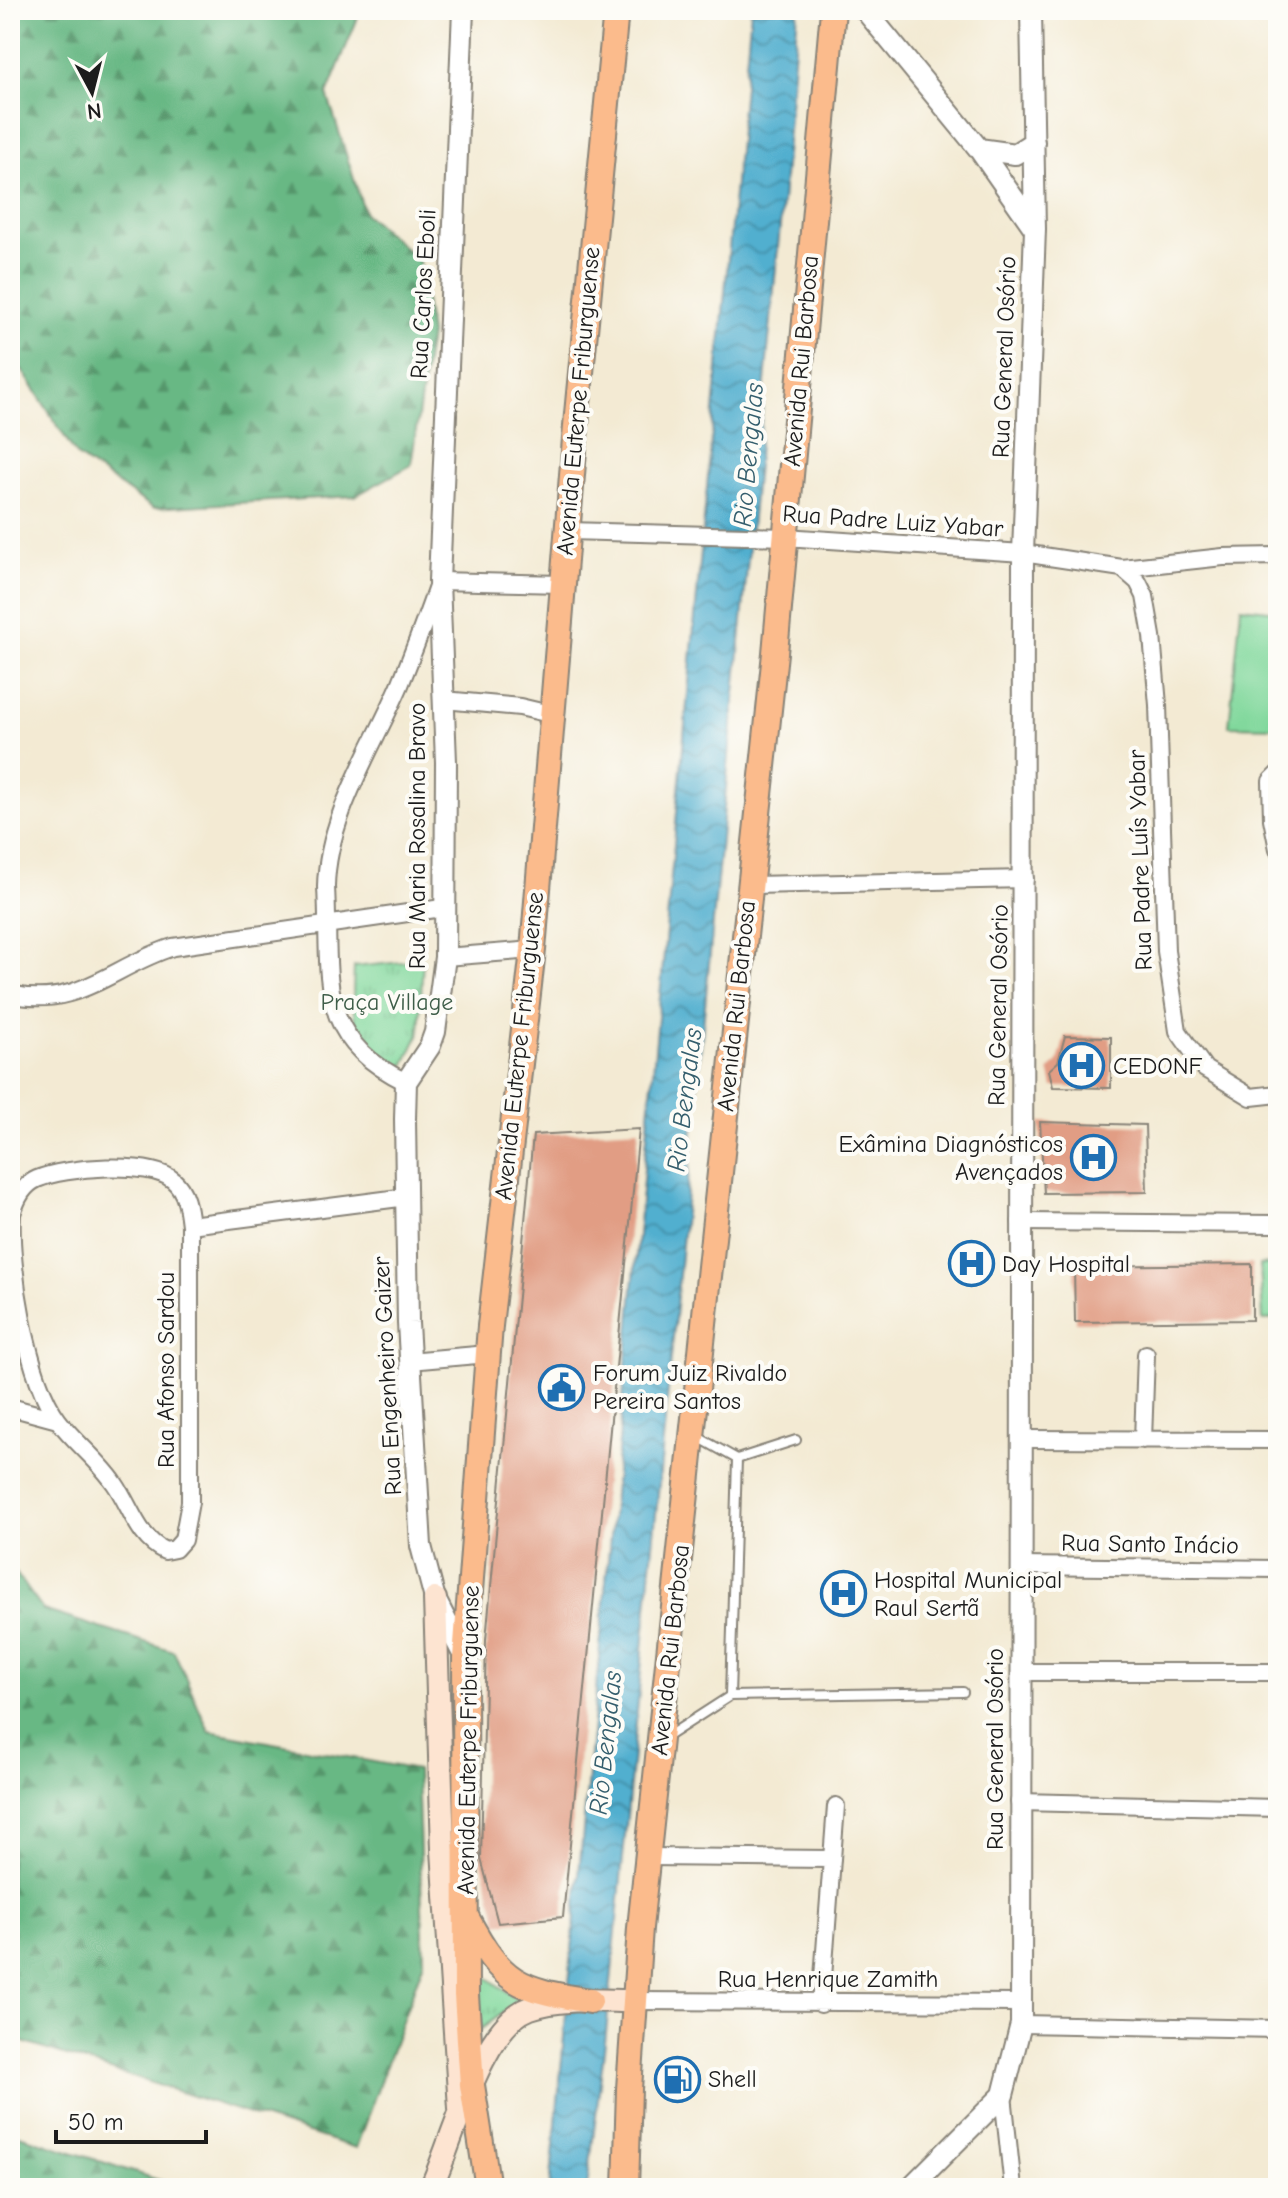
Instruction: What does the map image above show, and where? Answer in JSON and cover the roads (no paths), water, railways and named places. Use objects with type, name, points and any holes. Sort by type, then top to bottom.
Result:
[{"type":"main road","name":"Avenida Euterpe Friburguense","points":[[488,2188],[472,2085],[464,1912],[465,1658],[488,1354],[506,1165],[533,950],[562,584],[616,10]]},
{"type":"main road","name":"Avenida Rui Barbosa","points":[[626,2188],[634,2001],[785,537],[833,10]]},
{"type":"main road","points":[[435,1599],[443,1850],[460,2108]]},
{"type":"main road","points":[[464,1912],[487,1956],[502,1972],[541,1993],[590,2001]]},
{"type":"main road","points":[[431,2188],[460,2108],[499,2035],[529,2008],[590,2001],[634,2001]]},
{"type":"street","name":"Rua Carlos Eboli","points":[[439,581],[463,10]]},
{"type":"street","points":[[865,10],[979,149],[1035,229]]},
{"type":"street","name":"Rua General Osório","points":[[1013,2188],[1003,2095],[1021,2014],[1020,1222],[1025,879],[1023,553],[1035,229],[1031,10]]},
{"type":"street","points":[[979,149],[1015,154],[1034,142]]},
{"type":"street","name":"Rua Padre Luiz Yabar","points":[[569,531],[785,537],[1023,553]]},
{"type":"street","points":[[1023,553],[1122,568],[1223,557],[1278,556]]},
{"type":"street","name":"Rua Padre Luís Yabar","points":[[1122,568],[1138,582],[1145,596],[1152,636],[1166,951],[1178,1031],[1205,1069],[1251,1097],[1278,1094]]},
{"type":"street","points":[[406,1082],[361,1056],[344,1034],[334,1007],[326,868],[337,829],[422,632],[439,581],[562,584]]},
{"type":"street","name":"Rua Maria Rosalina Bravo","points":[[406,1082],[430,1046],[445,957],[442,908],[444,700],[439,581]]},
{"type":"street","points":[[444,700],[520,707],[554,715]]},
{"type":"street","points":[[1278,774],[1271,781],[1272,819],[1278,849]]},
{"type":"street","points":[[749,885],[1025,879]]},
{"type":"street","points":[[10,994],[40,1000],[63,997],[92,987],[148,955],[173,947],[284,933],[328,922],[442,908]]},
{"type":"street","points":[[445,957],[533,950]]},
{"type":"street","name":"Rua Engenheiro Gaizer","points":[[406,1082],[409,1361],[421,1546],[435,1599],[465,1658]]},
{"type":"street","points":[[58,1420],[32,1357],[19,1304],[11,1228],[16,1199],[37,1179],[144,1167],[171,1178],[180,1188],[190,1225],[407,1197]]},
{"type":"street","points":[[1020,1222],[1278,1224]]},
{"type":"street","name":"Rua Afonso Sardou","points":[[58,1420],[99,1462],[147,1538],[165,1551],[175,1549],[183,1540],[190,1502],[190,1225]]},
{"type":"street","points":[[409,1361],[488,1354]]},
{"type":"street","points":[[1143,1440],[1146,1354]]},
{"type":"street","points":[[10,1407],[58,1420]]},
{"type":"street","points":[[1022,1439],[1278,1440]]},
{"type":"street","name":"Rua Santo Inácio","points":[[1021,1566],[1278,1569]]},
{"type":"street","points":[[1022,1672],[1278,1672]]},
{"type":"street","points":[[1019,1802],[1278,1808]]},
{"type":"street","points":[[821,2004],[836,1806]]},
{"type":"street","points":[[648,1857],[830,1859]]},
{"type":"street","name":"Rua Henrique Zamith","points":[[634,2001],[821,2004],[1278,2029]]},
{"type":"street","points":[[910,2188],[1003,2095]]},
{"type":"lane","points":[[693,1434],[737,1459],[796,1440]]},
{"type":"lane","points":[[730,1696],[737,1459]]},
{"type":"lane","points":[[660,1741],[730,1696],[963,1692]]},
{"type":"water","name":"Rio Bengalas","points":[[751,10],[798,10],[780,226],[606,2034],[587,2188],[550,2188]]},
{"type":"place","name":"CEDONF","points":[[1082,1066]]},
{"type":"place","name":"Exâmina Diagnósticos Avençados","points":[[1094,1158]]},
{"type":"place","name":"Day Hospital","points":[[971,1264]]},
{"type":"place","name":"Forum Juiz Rivaldo Pereira Santos","points":[[562,1387]]},
{"type":"place","name":"Hospital Municipal Raul Sertã","points":[[843,1594]]},
{"type":"place","name":"Shell","points":[[677,2079]]},
{"type":"park label","name":"Praça Village","points":[[387,1002]]}]
